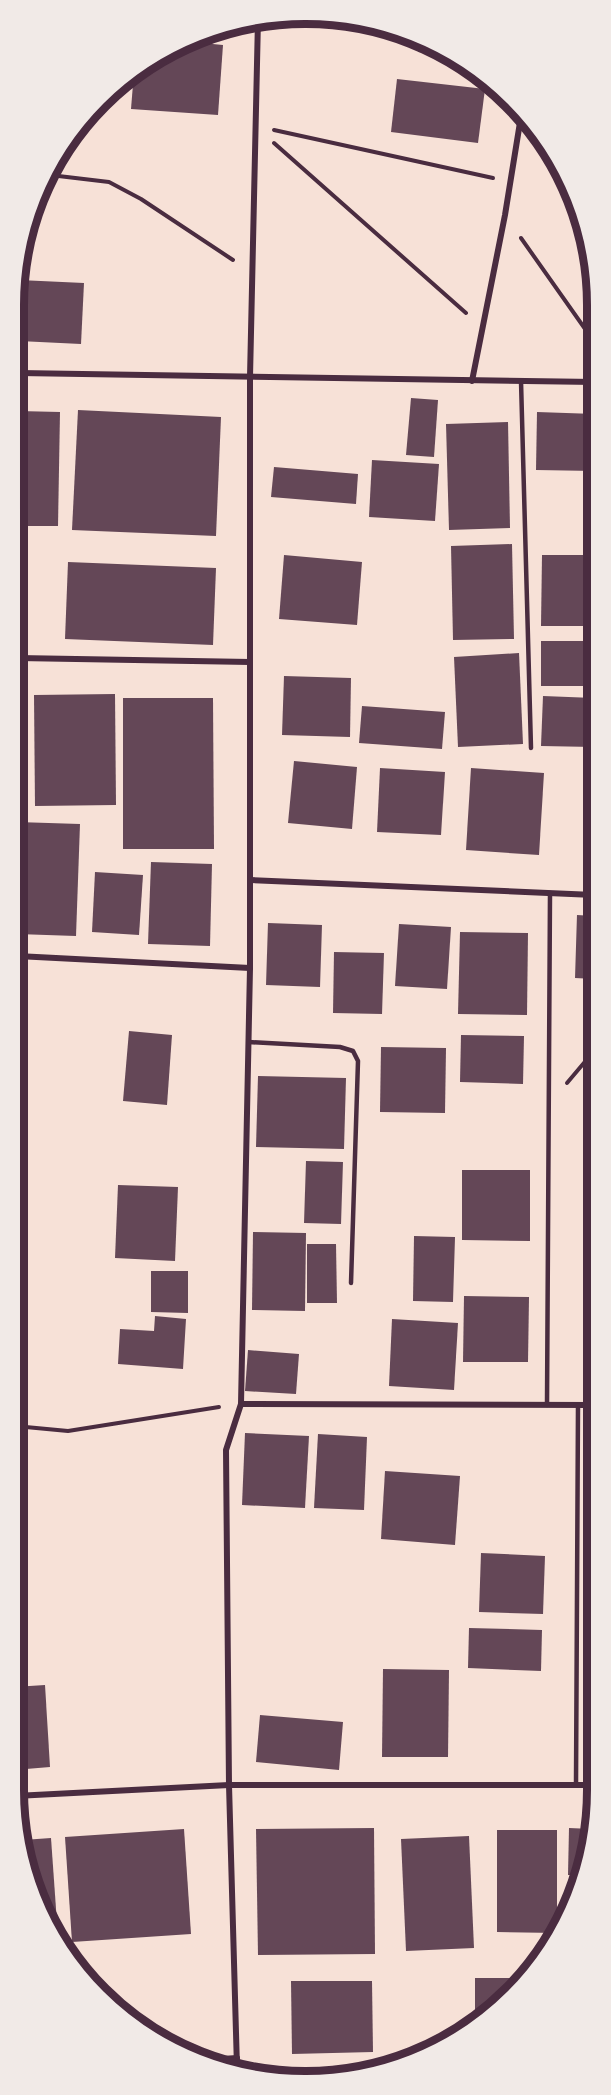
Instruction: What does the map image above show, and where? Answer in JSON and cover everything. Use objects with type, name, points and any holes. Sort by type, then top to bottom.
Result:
[{"type":"street","points":[[237,2062],[229,1785],[226,1450],[241,1404],[251,880],[249,377],[258,28]]},
{"type":"street","points":[[472,381],[505,215],[520,123]]},
{"type":"street","points":[[24,373],[587,382]]},
{"type":"street","points":[[24,658],[250,662]]},
{"type":"street","points":[[251,880],[587,895]]},
{"type":"street","points":[[24,956],[250,968]]},
{"type":"street","points":[[241,1404],[587,1405]]},
{"type":"street","points":[[24,1796],[229,1785],[587,1785]]},
{"type":"street","points":[[225,2059],[237,2058]]},
{"type":"lane","points":[[520,381],[531,748]]},
{"type":"lane","points":[[547,1405],[550,893]]},
{"type":"lane","points":[[249,1042],[340,1047],[353,1051],[358,1061],[351,1283]]},
{"type":"lane","points":[[576,1785],[578,1405]]},
{"type":"path","points":[[256,126],[510,182]]},
{"type":"path","points":[[256,126],[483,327]]},
{"type":"path","points":[[56,176],[109,182],[141,199],[252,273]]},
{"type":"path","points":[[505,215],[587,332]]},
{"type":"path","points":[[549,1103],[587,1059]]},
{"type":"path","points":[[24,1427],[68,1431],[241,1404]]},
{"type":"building","points":[[203,43],[223,45],[218,115],[131,109],[133,83],[149,71]]},
{"type":"building","points":[[418,48],[430,53],[418,52]]},
{"type":"building","points":[[397,79],[485,89],[478,143],[391,132]]},
{"type":"building","points":[[25,280],[84,283],[81,344],[24,341]]},
{"type":"building","points":[[411,398],[438,400],[434,457],[406,455]]},
{"type":"building","points":[[78,410],[221,417],[216,536],[72,530]]},
{"type":"building","points":[[24,411],[60,412],[58,526],[24,526]]},
{"type":"building","points":[[537,412],[587,414],[587,471],[536,470]]},
{"type":"building","points":[[508,422],[510,528],[449,530],[446,424]]},
{"type":"building","points":[[372,460],[439,464],[435,521],[369,517]]},
{"type":"building","points":[[274,467],[358,474],[356,504],[271,497]]},
{"type":"building","points":[[512,544],[514,639],[453,640],[451,546]]},
{"type":"building","points":[[284,555],[362,562],[357,625],[279,619]]},
{"type":"building","points":[[542,555],[587,555],[587,626],[541,626]]},
{"type":"building","points":[[68,562],[216,568],[213,645],[65,639]]},
{"type":"building","points":[[541,641],[587,641],[587,686],[541,686]]},
{"type":"building","points":[[519,653],[523,744],[458,747],[454,657]]},
{"type":"building","points":[[284,676],[351,678],[350,737],[282,735]]},
{"type":"building","points":[[115,694],[116,805],[35,806],[34,695]]},
{"type":"building","points":[[543,696],[587,698],[587,747],[541,746]]},
{"type":"building","points":[[123,698],[213,698],[214,849],[123,849]]},
{"type":"building","points":[[362,706],[445,712],[442,749],[359,743]]},
{"type":"building","points":[[294,761],[357,767],[352,829],[288,823]]},
{"type":"building","points":[[380,768],[445,772],[441,835],[377,832]]},
{"type":"building","points":[[471,768],[544,773],[539,855],[466,850]]},
{"type":"building","points":[[24,822],[80,824],[76,936],[24,934]]},
{"type":"building","points":[[151,862],[212,864],[210,946],[148,944]]},
{"type":"building","points":[[95,872],[143,875],[139,935],[92,932]]},
{"type":"building","points":[[577,915],[587,916],[587,979],[575,978]]},
{"type":"building","points":[[268,923],[322,925],[320,987],[266,985]]},
{"type":"building","points":[[399,924],[451,927],[447,989],[395,986]]},
{"type":"building","points":[[460,932],[528,933],[527,1015],[458,1014]]},
{"type":"building","points":[[334,952],[384,953],[382,1014],[333,1013]]},
{"type":"building","points":[[129,1031],[172,1035],[167,1105],[123,1101]]},
{"type":"building","points":[[461,1035],[524,1036],[523,1084],[460,1082]]},
{"type":"building","points":[[381,1047],[446,1048],[445,1113],[380,1112]]},
{"type":"building","points":[[258,1076],[346,1078],[344,1149],[256,1147]]},
{"type":"building","points":[[306,1161],[343,1162],[341,1224],[304,1223]]},
{"type":"building","points":[[462,1170],[530,1170],[530,1241],[462,1240]]},
{"type":"building","points":[[118,1185],[178,1187],[175,1261],[115,1258]]},
{"type":"building","points":[[253,1232],[306,1233],[305,1311],[252,1310]]},
{"type":"building","points":[[414,1236],[455,1237],[453,1302],[413,1301]]},
{"type":"building","points":[[307,1244],[336,1244],[337,1303],[307,1303]]},
{"type":"building","points":[[151,1271],[188,1271],[188,1313],[151,1312]]},
{"type":"building","points":[[464,1296],[529,1297],[528,1362],[463,1362]]},
{"type":"building","points":[[155,1316],[186,1319],[183,1369],[118,1364],[120,1329],[154,1331]]},
{"type":"building","points":[[392,1319],[458,1323],[454,1390],[389,1386]]},
{"type":"building","points":[[248,1350],[299,1354],[296,1394],[245,1391]]},
{"type":"building","points":[[245,1433],[309,1436],[305,1508],[242,1505]]},
{"type":"building","points":[[318,1434],[367,1437],[364,1510],[314,1508]]},
{"type":"building","points":[[385,1471],[460,1476],[455,1545],[381,1539]]},
{"type":"building","points":[[481,1553],[545,1556],[543,1614],[479,1612]]},
{"type":"building","points":[[469,1628],[542,1630],[541,1671],[468,1668]]},
{"type":"building","points":[[383,1669],[449,1670],[448,1757],[382,1757]]},
{"type":"building","points":[[45,1685],[50,1767],[24,1769],[24,1686]]},
{"type":"building","points":[[260,1715],[343,1722],[339,1770],[256,1762]]},
{"type":"building","points":[[374,1828],[375,1954],[258,1955],[256,1829]]},
{"type":"building","points":[[569,1828],[585,1829],[573,1875],[568,1875]]},
{"type":"building","points":[[184,1829],[191,1934],[72,1942],[65,1837]]},
{"type":"building","points":[[497,1830],[557,1830],[557,1916],[547,1933],[497,1932]]},
{"type":"building","points":[[469,1836],[474,1948],[406,1951],[401,1839]]},
{"type":"building","points":[[51,1838],[57,1921],[39,1880],[28,1840]]},
{"type":"building","points":[[475,1978],[514,1978],[505,1989],[475,2014]]},
{"type":"building","points":[[291,1981],[372,1981],[373,2052],[292,2054]]}]
